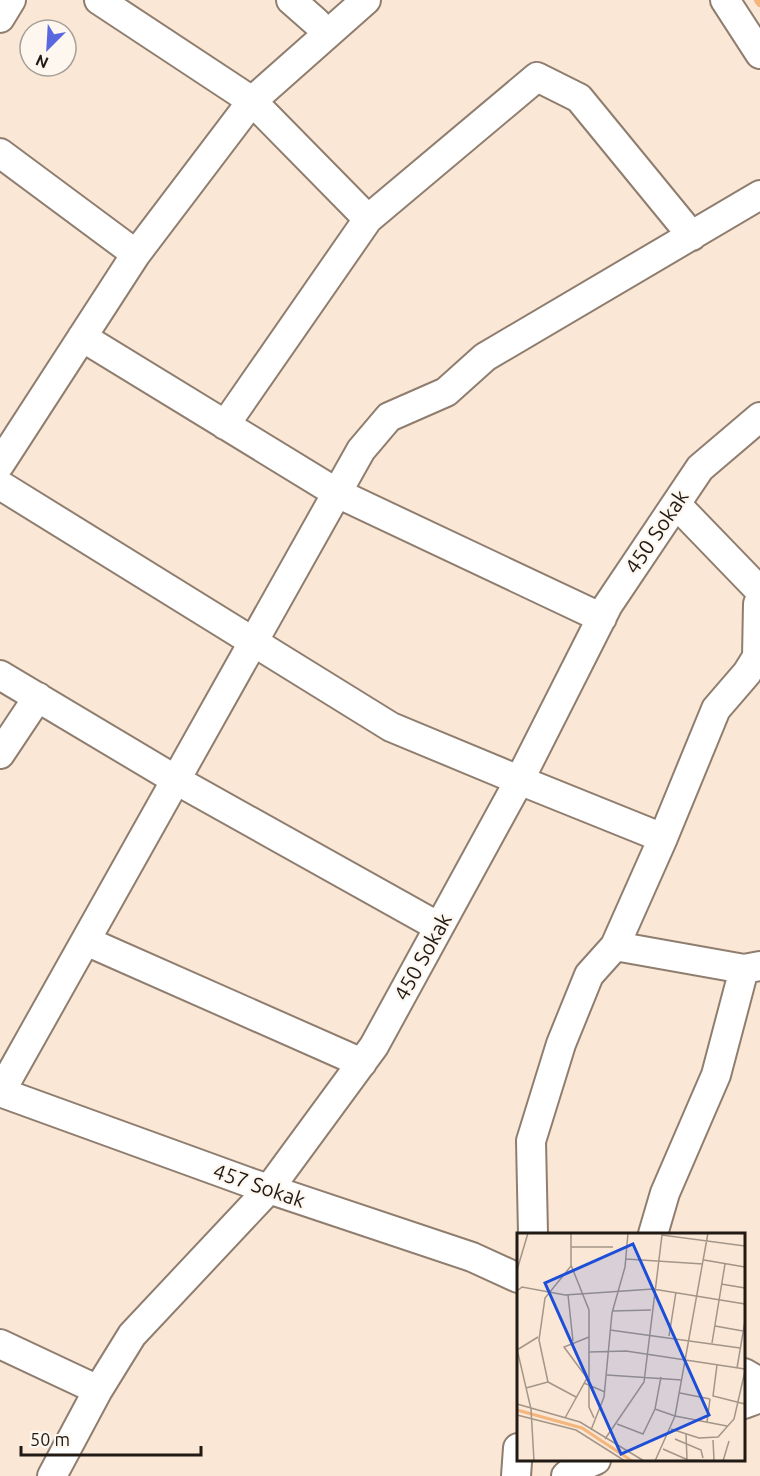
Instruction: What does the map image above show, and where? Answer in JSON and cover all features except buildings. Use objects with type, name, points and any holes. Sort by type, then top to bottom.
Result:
[{"type":"street","points":[[0,18],[10,0]]},
{"type":"street","points":[[99,0],[252,101],[368,219]]},
{"type":"street","points":[[291,0],[316,22]]},
{"type":"street","points":[[0,464],[136,254],[252,101],[366,0]]},
{"type":"street","points":[[725,0],[760,54]]},
{"type":"street","points":[[225,425],[368,219],[537,76],[579,98],[692,236]]},
{"type":"street","points":[[4,164],[136,254]]},
{"type":"street","points":[[0,1092],[361,450],[389,417],[446,392],[485,357],[760,195]]},
{"type":"street","points":[[82,337],[337,493],[602,618]]},
{"type":"street","name":"450 Sokak","points":[[52,1476],[98,1390],[132,1335],[269,1190],[374,1046],[519,781],[608,605],[700,468],[760,417]]},
{"type":"street","points":[[0,485],[391,727],[663,838]]},
{"type":"street","points":[[676,504],[760,591]]},
{"type":"street","points":[[532,1233],[531,1141],[561,1044],[589,975],[615,946],[663,838],[716,709],[759,659],[758,604],[760,599]]},
{"type":"street","points":[[0,675],[176,780],[439,927]]},
{"type":"street","points":[[0,754],[38,697]]},
{"type":"street","points":[[86,941],[362,1063]]},
{"type":"street","points":[[615,946],[752,968],[716,1076],[665,1193],[653,1233]]},
{"type":"street","name":"457 Sokak","points":[[0,1092],[269,1190],[472,1257],[517,1277]]},
{"type":"street","points":[[0,1344],[98,1390]]},
{"type":"street","points":[[745,1374],[760,1383]]},
{"type":"street","points":[[745,1404],[760,1398]]},
{"type":"street","points":[[516,1476],[518,1461]]},
{"type":"street","points":[[566,1476],[573,1470],[594,1461]]}]
